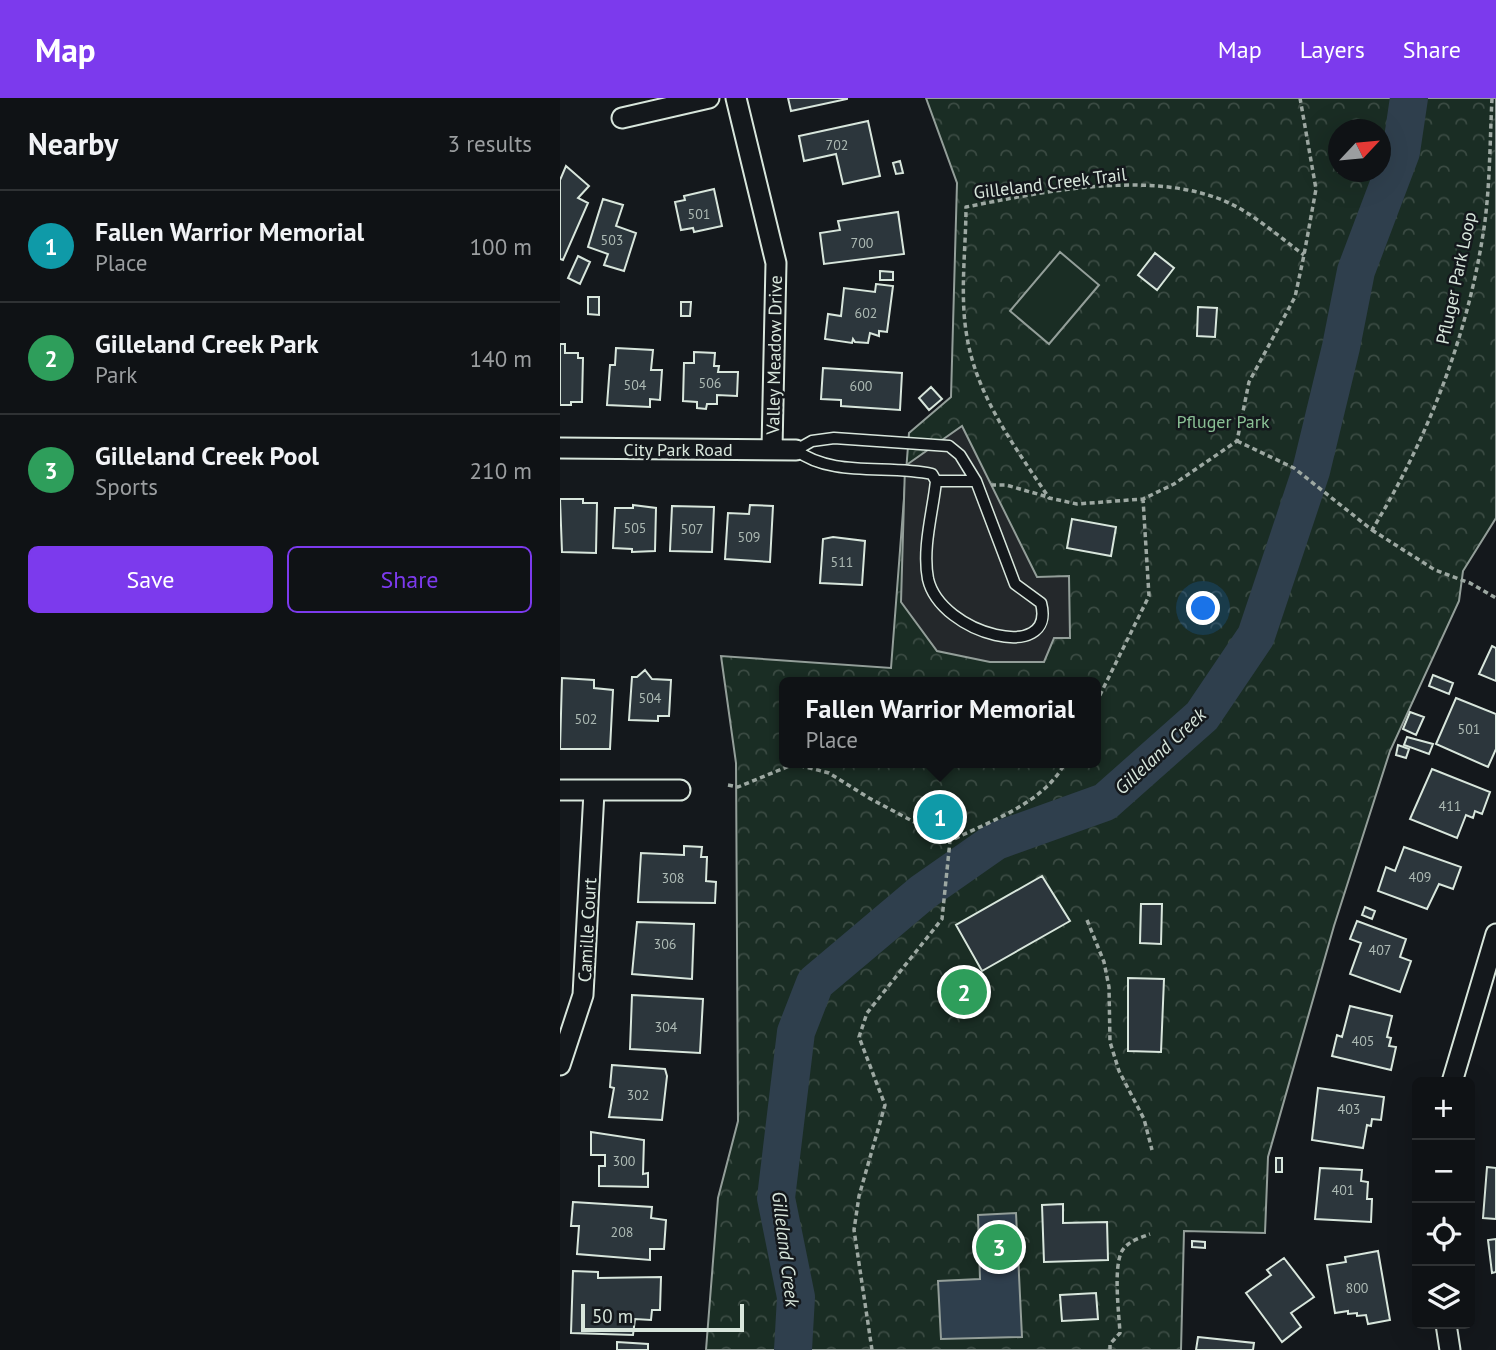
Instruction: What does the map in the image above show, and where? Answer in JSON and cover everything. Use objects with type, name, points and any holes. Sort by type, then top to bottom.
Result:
[{"type":"street","points":[[622,118],[709,98]]},
{"type":"street","name":"Valley Meadow Drive","points":[[736,98],[776,263],[772,449]]},
{"type":"street","name":"City Park Road","points":[[560,447],[796,450]]},
{"type":"street","points":[[560,790],[680,790]]},
{"type":"street","name":"Camille Court","points":[[560,1065],[583,995],[594,792]]},
{"type":"street","points":[[1453,1077],[1496,934]]},
{"type":"street","points":[[1447,1329],[1450,1350]]},
{"type":"lane","points":[[834,438],[949,446],[960,455],[978,485],[1015,584],[1041,603],[1041,622],[1035,630],[1023,636],[1008,638],[978,632],[956,619],[934,593],[926,564],[936,481],[932,474],[916,470],[820,464],[796,450],[812,441],[834,438]]},
{"type":"lane","points":[[936,481],[978,485]]},
{"type":"path","points":[[978,485],[995,483],[1077,504],[1143,499],[1174,484],[1237,441],[1249,382],[1295,297],[1304,256],[1316,189],[1300,98]]},
{"type":"path","name":"Pfluger Park Loop","points":[[1372,530],[1402,481],[1460,342],[1485,220],[1492,98]]},
{"type":"path","name":"Gilleland Creek Trail","points":[[1049,498],[993,415],[976,376],[965,329],[966,207],[1102,188],[1136,186],[1195,192],[1243,210],[1304,256]]},
{"type":"path","points":[[1237,441],[1294,468],[1372,530],[1435,570],[1470,583],[1496,598]]},
{"type":"path","points":[[1101,693],[1149,596],[1143,499]]},
{"type":"path","points":[[728,785],[738,787],[784,768]]},
{"type":"path","points":[[810,768],[829,773],[869,798],[950,841]]},
{"type":"path","points":[[950,841],[1011,813],[1057,778],[1062,768]]},
{"type":"path","points":[[872,1350],[854,1230],[859,1196],[885,1105],[859,1037],[867,1013],[942,919],[950,841]]},
{"type":"path","points":[[1087,920],[1104,962],[1109,987],[1110,1042],[1119,1071],[1144,1119],[1152,1150]]},
{"type":"path","points":[[1110,1350],[1110,1343],[1120,1333],[1118,1263],[1122,1251],[1134,1240],[1150,1234]]},
{"type":"green space","name":"Pfluger Park","points":[[926,98],[1496,98],[1496,518],[1463,571],[1459,601],[1390,751],[1334,926],[1268,1157],[1265,1233],[1184,1231],[1181,1350],[706,1350],[718,1198],[738,1121],[736,763],[721,656],[891,668],[909,433],[951,397],[957,183]]},
{"type":"green space","points":[[1060,252],[1099,285],[1049,344],[1010,311]]},
{"type":"shaded area","points":[[962,426],[1037,577],[1069,576],[1070,638],[1054,638],[1044,662],[990,662],[937,651],[901,602],[905,466]]},
{"type":"water","points":[[1016,1213],[1022,1337],[941,1339],[938,1281],[980,1279],[978,1215]]},
{"type":"building","points":[[788,98],[847,98],[847,99],[791,111]]},
{"type":"building","points":[[868,121],[880,176],[843,184],[836,154],[804,161],[799,136]]},
{"type":"building","points":[[900,161],[903,173],[896,174],[893,163]]},
{"type":"building","points":[[566,166],[589,186],[578,198],[588,203],[563,260],[560,259],[560,180]]},
{"type":"building","points":[[714,189],[722,226],[694,232],[693,228],[681,230],[675,202],[685,200],[684,196]]},
{"type":"building","points":[[603,199],[623,205],[616,226],[636,233],[624,271],[604,265],[608,254],[588,247]]},
{"type":"building","points":[[898,212],[904,254],[824,264],[820,233],[840,230],[838,221]]},
{"type":"building","points":[[1155,253],[1174,268],[1157,290],[1138,275]]},
{"type":"building","points":[[578,256],[590,262],[580,284],[568,278]]},
{"type":"building","points":[[880,271],[893,272],[893,280],[880,280]]},
{"type":"building","points":[[876,284],[893,286],[887,332],[879,331],[879,336],[870,333],[868,343],[855,342],[853,339],[852,343],[825,339],[828,314],[841,316],[844,288],[875,292]]},
{"type":"building","points":[[588,297],[599,297],[599,315],[588,314]]},
{"type":"building","points":[[681,302],[691,302],[690,316],[681,316]]},
{"type":"building","points":[[1198,307],[1217,308],[1215,337],[1197,336]]},
{"type":"building","points":[[560,344],[565,344],[565,353],[578,353],[578,358],[583,358],[582,402],[560,405]]},
{"type":"building","points":[[616,348],[653,350],[651,370],[662,370],[660,400],[650,399],[650,407],[607,405],[610,365],[615,365]]},
{"type":"building","points":[[694,352],[715,353],[714,366],[719,366],[718,372],[738,372],[737,396],[717,395],[717,404],[707,404],[706,409],[697,408],[697,402],[683,401],[684,363],[694,363]]},
{"type":"building","points":[[823,368],[902,373],[900,410],[841,406],[841,400],[821,399]]},
{"type":"building","points":[[931,387],[942,399],[929,410],[919,398]]},
{"type":"building","points":[[560,499],[583,499],[583,503],[597,503],[596,553],[562,552]]},
{"type":"building","points":[[633,505],[656,508],[655,551],[632,552],[632,549],[613,548],[615,508],[633,508]]},
{"type":"building","points":[[750,505],[773,506],[770,562],[725,559],[728,513],[749,514]]},
{"type":"building","points":[[672,506],[714,507],[712,552],[670,551]]},
{"type":"building","points":[[1072,519],[1116,527],[1111,556],[1067,548]]},
{"type":"building","points":[[833,537],[865,541],[862,585],[820,583],[823,539]]},
{"type":"building","points":[[1492,646],[1496,648],[1496,681],[1479,674]]},
{"type":"building","points":[[645,670],[652,679],[671,680],[669,716],[658,716],[658,721],[629,720],[632,677],[637,677]]},
{"type":"building","points":[[1433,675],[1453,683],[1449,694],[1429,686]]},
{"type":"building","points":[[562,678],[594,680],[594,688],[613,690],[610,749],[560,749]]},
{"type":"building","points":[[1456,698],[1496,714],[1496,749],[1488,767],[1436,744]]},
{"type":"building","points":[[1410,712],[1424,717],[1416,735],[1403,729]]},
{"type":"building","points":[[1407,737],[1433,744],[1429,754],[1404,745]]},
{"type":"building","points":[[1398,745],[1409,749],[1406,758],[1396,755]]},
{"type":"building","points":[[1432,769],[1490,792],[1482,814],[1475,811],[1473,818],[1466,815],[1457,838],[1410,819]]},
{"type":"building","points":[[684,846],[702,847],[701,857],[707,857],[706,881],[716,882],[715,903],[638,902],[641,853],[684,855]]},
{"type":"building","points":[[1404,847],[1461,867],[1453,889],[1439,884],[1427,909],[1378,891],[1386,867],[1395,871]]},
{"type":"building","points":[[1042,876],[1070,921],[982,971],[956,925]]},
{"type":"building","points":[[1141,904],[1162,904],[1161,944],[1140,943]]},
{"type":"building","points":[[1365,907],[1375,911],[1372,919],[1362,915]]},
{"type":"building","points":[[1357,921],[1406,939],[1400,957],[1411,961],[1400,992],[1350,974],[1361,943],[1350,939]]},
{"type":"building","points":[[637,922],[694,924],[692,979],[632,974]]},
{"type":"building","points":[[1128,978],[1164,979],[1161,1052],[1128,1051]]},
{"type":"building","points":[[632,995],[703,999],[700,1053],[630,1049]]},
{"type":"building","points":[[1350,1006],[1392,1016],[1387,1037],[1391,1038],[1389,1046],[1396,1047],[1391,1070],[1332,1056],[1337,1035],[1342,1037]]},
{"type":"building","points":[[612,1065],[665,1069],[667,1076],[662,1120],[609,1117],[614,1088],[610,1087]]},
{"type":"building","points":[[1318,1088],[1384,1097],[1381,1120],[1372,1119],[1371,1126],[1367,1125],[1363,1148],[1312,1140]]},
{"type":"building","points":[[591,1132],[644,1140],[643,1174],[648,1173],[648,1187],[599,1186],[599,1166],[605,1166],[605,1155],[591,1155]]},
{"type":"building","points":[[1276,1158],[1282,1158],[1282,1172],[1276,1172]]},
{"type":"building","points":[[1487,1167],[1496,1168],[1496,1219],[1483,1218]]},
{"type":"building","points":[[1320,1168],[1362,1170],[1361,1181],[1368,1182],[1367,1199],[1372,1199],[1371,1222],[1315,1219]]},
{"type":"building","points":[[573,1202],[652,1207],[651,1218],[666,1220],[664,1249],[650,1249],[650,1260],[577,1254],[579,1226],[571,1226]]},
{"type":"building","points":[[1063,1204],[1063,1223],[1107,1222],[1108,1260],[1044,1262],[1042,1205]]},
{"type":"building","points":[[1496,1239],[1496,1272],[1492,1273],[1488,1240]]},
{"type":"building","points":[[1192,1241],[1205,1242],[1205,1248],[1192,1247]]},
{"type":"building","points":[[1378,1251],[1390,1320],[1368,1324],[1366,1315],[1348,1314],[1348,1311],[1335,1313],[1327,1265],[1346,1262],[1345,1257]]},
{"type":"building","points":[[1284,1258],[1314,1297],[1291,1313],[1301,1327],[1282,1342],[1246,1293],[1271,1275],[1267,1270]]},
{"type":"building","points":[[573,1271],[598,1272],[598,1278],[661,1277],[660,1310],[652,1310],[651,1320],[635,1319],[633,1335],[571,1333]]},
{"type":"building","points":[[1096,1293],[1098,1319],[1062,1321],[1060,1295]]},
{"type":"building","points":[[1198,1337],[1254,1343],[1253,1350],[1196,1350]]},
{"type":"building","points":[[617,1342],[648,1344],[648,1350],[617,1350]]},
{"type":"waterway","name":"Gilleland Creek","points":[[793,1350],[796,1297],[776,1198],[796,1032],[815,983],[923,892],[996,841],[1105,802],[1202,716],[1256,636],[1311,471],[1356,271],[1401,152],[1409,98]]},
{"type":"place","name":"Fallen Warrior Memorial","points":[[940,817]]},
{"type":"place","name":"Gilleland Creek Park","points":[[964,992]]},
{"type":"place","name":"Gilleland Creek Pool","points":[[999,1247]]}]
